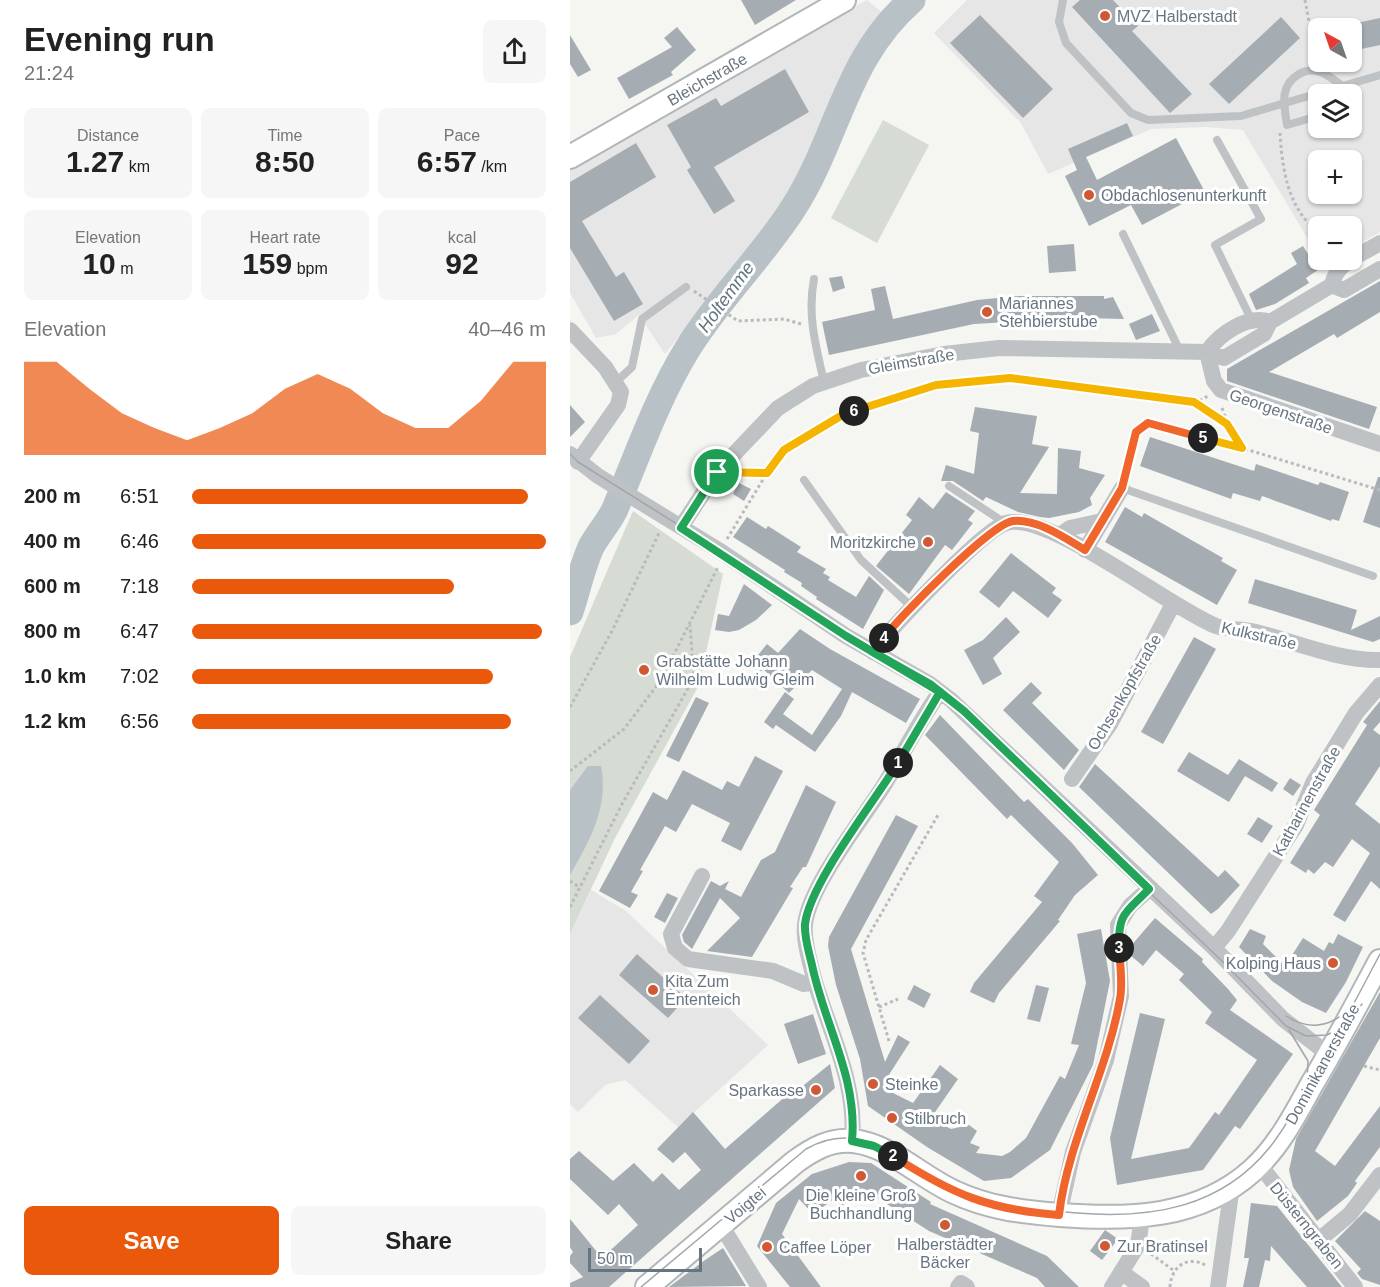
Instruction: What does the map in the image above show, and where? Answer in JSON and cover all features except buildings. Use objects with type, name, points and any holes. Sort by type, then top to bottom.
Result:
[{"type":"street","name":"Bleichstraße","points":[[570,157],[844,0]]},
{"type":"street","name":"Gleimstraße","points":[[681,528],[717,472],[778,408],[813,386],[861,370],[923,358],[999,348],[1207,352],[1224,358],[1264,334],[1270,322],[1332,285],[1334,274],[1341,266],[1380,243]]},
{"type":"street","name":"Gleimstraße","points":[[1332,285],[1344,290],[1380,269]]},
{"type":"street","points":[[1207,352],[1215,341],[1251,319],[1260,318],[1270,322]]},
{"type":"street","points":[[570,330],[616,382],[621,392],[618,405],[574,458],[598,476],[681,528],[724,544],[873,652],[940,692],[964,711],[1149,889],[1214,948],[1283,1019],[1329,1055]]},
{"type":"street","name":"Georgenstraße","points":[[1207,352],[1214,381],[1221,390],[1380,444]]},
{"type":"street","points":[[1085,550],[1122,488]]},
{"type":"street","name":"Kulkstraße","points":[[1005,523],[1016,521],[1038,525],[1060,535],[1173,604],[1218,627],[1254,632],[1350,657],[1380,660]]},
{"type":"street","points":[[1060,535],[1070,528],[1102,521]]},
{"type":"street","points":[[873,652],[888,632],[979,543],[1005,523]]},
{"type":"street","name":"Ochsenkopfstraße","points":[[1072,779],[1110,724],[1173,604]]},
{"type":"street","name":"Katharinenstraße","points":[[1214,948],[1228,931],[1296,825],[1313,783],[1356,713],[1380,685]]},
{"type":"street","points":[[852,1141],[852,1101],[838,1046],[815,982],[805,925],[811,903],[940,692]]},
{"type":"street","points":[[702,876],[671,933],[675,948],[688,959],[772,970],[804,984],[815,982]]},
{"type":"street","points":[[1059,1215],[1073,1152],[1106,1060],[1121,996],[1118,925],[1130,906],[1149,889]]},
{"type":"street","name":"Dominikanerstraße","points":[[852,1141],[874,1146],[937,1183],[985,1204],[1020,1212],[1142,1218],[1179,1210],[1207,1200],[1232,1186],[1258,1164],[1287,1128],[1380,961]]},
{"type":"street","name":"Voigtei","points":[[647,1287],[808,1152],[820,1146],[852,1141]]},
{"type":"street","name":"Düsterngraben","points":[[1258,1164],[1355,1287]]},
{"type":"street","points":[[1319,1240],[1350,1214],[1380,1175]]},
{"type":"street","points":[[1218,1287],[1232,1186]]},
{"type":"street","points":[[1112,1287],[1138,1245],[1142,1218]]},
{"type":"street","points":[[721,1225],[759,1287]]},
{"type":"street","points":[[1121,1272],[1142,1287]]},
{"type":"street","points":[[958,1287],[960,1283],[967,1287]]},
{"type":"lane","points":[[1063,0],[1059,22],[1066,43],[1131,113],[1148,120],[1241,116],[1308,97]]},
{"type":"lane","points":[[1308,71],[1303,71],[1290,80],[1285,87],[1284,104],[1287,125],[1308,119]]},
{"type":"lane","points":[[1320,72],[1340,84]]},
{"type":"lane","points":[[1350,84],[1380,75]]},
{"type":"lane","points":[[1217,140],[1261,219],[1215,245],[1251,319]]},
{"type":"lane","points":[[1123,234],[1181,352]]},
{"type":"lane","points":[[814,279],[811,296],[811,326],[824,382]]},
{"type":"lane","points":[[616,382],[632,367],[642,319],[686,287]]},
{"type":"lane","points":[[804,480],[861,560],[913,608]]},
{"type":"lane","points":[[949,486],[1005,523]]},
{"type":"lane","points":[[1122,488],[1373,576]]},
{"type":"path","points":[[1305,0],[1308,18]]},
{"type":"path","points":[[1287,125],[1280,129],[1288,189],[1308,224]]},
{"type":"path","points":[[706,298],[738,321],[784,320],[811,326]]},
{"type":"path","points":[[570,771],[624,729],[662,680],[718,568],[724,544],[767,473],[784,450],[844,414],[936,385],[1010,378],[1194,402],[1227,424],[1242,448]]},
{"type":"path","points":[[1122,488],[1136,432],[1148,423],[1242,448],[1380,490]]},
{"type":"path","points":[[717,472],[767,473]]},
{"type":"path","points":[[570,707],[612,631],[666,519]]},
{"type":"path","points":[[570,907],[622,804],[694,678],[690,623]]},
{"type":"path","points":[[889,1041],[864,953],[866,940],[938,814]]},
{"type":"path","points":[[570,881],[579,887]]},
{"type":"path","points":[[879,1007],[898,999]]},
{"type":"path","points":[[1364,1066],[1380,1070]]},
{"type":"path","points":[[1138,1245],[1173,1270]]},
{"type":"path","points":[[1170,1287],[1173,1270],[1187,1261],[1203,1263]]},
{"type":"shaded area","points":[[867,0],[884,14],[796,190],[665,354],[639,315],[616,334],[596,338],[570,293],[570,165]]},
{"type":"shaded area","points":[[967,0],[1380,0],[1380,232],[1362,242],[1362,216],[1308,216],[1308,239],[1243,130],[1206,127],[1151,129],[1048,174],[1021,123],[934,33]]},
{"type":"shaded area","points":[[883,120],[929,145],[877,243],[831,218]]},
{"type":"shaded area","points":[[633,511],[723,574],[699,685],[615,838],[570,934],[570,657]]},
{"type":"shaded area","points":[[588,766],[601,766],[603,781],[600,809],[591,836],[570,875],[570,790]]},
{"type":"shaded area","points":[[591,890],[626,911],[768,1045],[678,1127],[625,1080],[605,1085],[578,1112],[570,1104],[570,934]]},
{"type":"waterway","name":"Holtemme","points":[[570,612],[591,547],[615,509],[648,427],[677,367],[700,330],[769,243],[794,207],[822,153],[857,72],[890,23],[912,0]]},
{"type":"tram line","points":[[570,454],[578,462],[720,551],[950,704],[1220,959],[1286,1026],[1306,1036],[1327,1035],[1345,1026],[1362,1004]]},
{"type":"tram line","points":[[641,1287],[806,1149],[825,1141],[842,1138],[857,1139],[873,1144],[934,1179],[969,1195],[1039,1210],[1131,1214],[1158,1211],[1207,1196],[1230,1184],[1251,1168],[1276,1139],[1313,1078],[1380,954]]},
{"type":"tram line","points":[[1286,1016],[1302,1024],[1318,1025],[1326,1024],[1348,1010]]},
{"type":"tram line","points":[[1289,1030],[1308,1061],[1307,1084]]},
{"type":"place","name":"MVZ Halberstadt","points":[[1105,16]]},
{"type":"place","name":"Obdachlosenunterkunft","points":[[1089,195]]},
{"type":"place","name":"Mariannes Stehbierstube","points":[[987,312]]},
{"type":"place","name":"Moritzkirche","points":[[928,542]]},
{"type":"place","name":"Grabstätte Johann Wilhelm Ludwig Gleim","points":[[644,670]]},
{"type":"place","name":"Kolping Haus","points":[[1333,963]]},
{"type":"place","name":"Kita Zum Ententeich","points":[[653,990]]},
{"type":"place","name":"Steinke","points":[[873,1084]]},
{"type":"place","name":"Sparkasse","points":[[816,1090]]},
{"type":"place","name":"Stilbruch","points":[[892,1118]]},
{"type":"place","name":"Die kleine Groß Buchhandlung","points":[[861,1176]]},
{"type":"place","name":"Halberstädter Bäcker","points":[[945,1225]]},
{"type":"place","name":"Zur Bratinsel","points":[[1105,1246]]},
{"type":"place","name":"Caffee Löper","points":[[767,1247]]},
{"type":"route","points":[[1010,378],[1194,402],[1227,424],[1242,448],[1148,423],[1136,432],[1122,488],[1085,550],[1038,525],[1016,521],[1005,523],[979,543],[888,632],[873,652],[930,684],[964,711],[1149,889],[1130,906],[1118,925],[1121,996],[1106,1060],[1073,1152],[1059,1215],[1020,1212],[985,1204],[954,1192],[874,1146],[852,1141],[852,1101],[838,1046],[815,982],[805,925],[811,903],[844,845],[940,692],[846,636],[720,551],[681,528],[717,472],[767,473],[784,450],[844,414],[936,385],[1010,378]]}]
